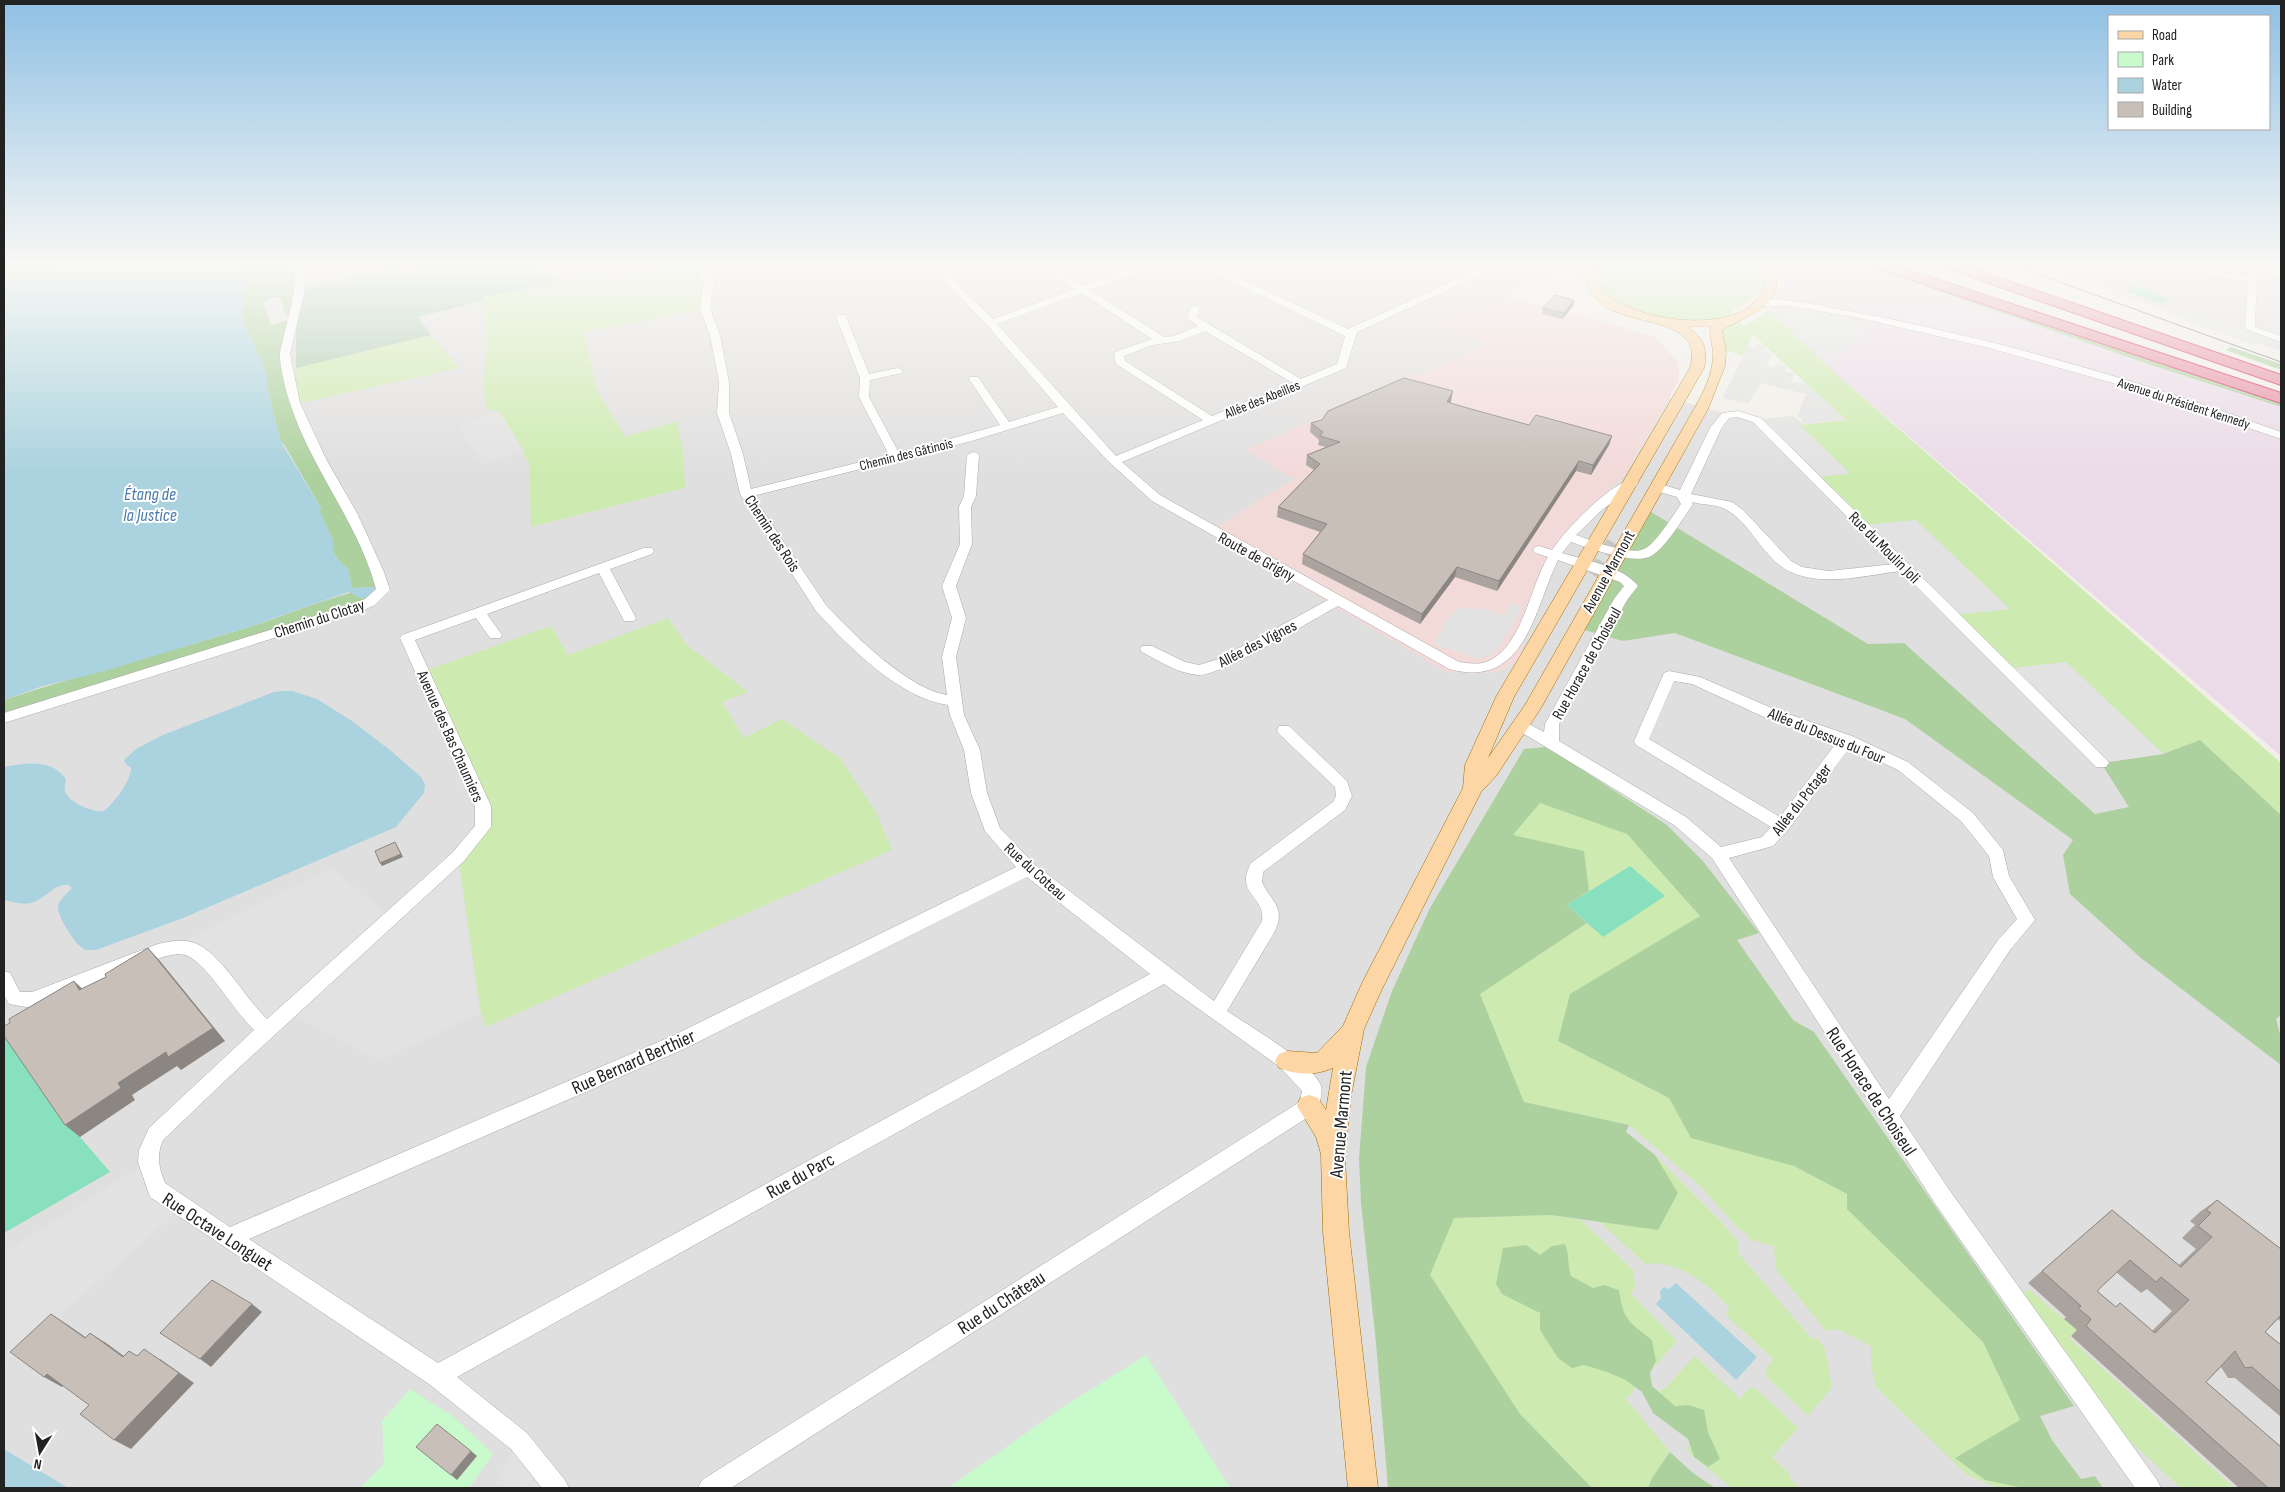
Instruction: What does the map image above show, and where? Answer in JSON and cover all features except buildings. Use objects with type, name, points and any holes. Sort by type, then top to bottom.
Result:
[{"type":"highway","points":[[2095,336],[2281,397]]},
{"type":"highway","points":[[2107,336],[2281,397]]},
{"type":"highway","points":[[2133,336],[2281,390]]},
{"type":"highway","points":[[2149,336],[2281,380]]},
{"type":"highway","points":[[2179,336],[2281,374]]},
{"type":"main road","name":"Avenue Marmont","points":[[1473,788],[1475,765],[1505,697],[1593,571],[1698,382],[1702,368],[1699,347],[1691,336]]},
{"type":"main road","name":"Avenue Marmont","points":[[1608,546],[1656,487],[1701,409],[1714,383],[1718,367],[1720,354],[1717,336]]},
{"type":"main road","name":"Avenue Marmont","points":[[1608,546],[1632,483],[1697,368],[1700,358]]},
{"type":"main road","name":"Avenue Marmont","points":[[1490,771],[1493,751],[1593,571],[1718,367]]},
{"type":"main road","name":"Avenue Marmont","points":[[1363,1488],[1336,1232],[1332,1158],[1339,1096],[1353,1029],[1371,988],[1473,788],[1490,771],[1521,725],[1593,571]]},
{"type":"main road","points":[[1287,1061],[1309,1065],[1320,1064],[1330,1059],[1353,1029]]},
{"type":"main road","points":[[1301,1111],[1322,1122],[1329,1135],[1332,1158]]},
{"type":"street","name":"Chemin du Clotay","points":[[4,718],[361,606],[370,602],[383,590],[378,572],[351,513],[321,461],[295,403],[285,354],[289,336]]},
{"type":"street","name":"Chemin des Rois","points":[[715,336],[724,382],[723,413],[738,454],[746,494],[821,608],[833,622],[856,643],[913,687],[947,701],[954,701]]},
{"type":"street","points":[[848,336],[865,378],[864,397],[896,457]]},
{"type":"street","name":"Route de Grigny","points":[[1002,336],[1064,409],[1115,461],[1156,498],[1454,666],[1484,667],[1495,664],[1509,652],[1533,611],[1555,555]]},
{"type":"street","points":[[1155,336],[1163,341]]},
{"type":"street","points":[[1184,336],[1176,339],[1150,342],[1119,354],[1118,358],[1120,362],[1210,420]]},
{"type":"street","points":[[1221,336],[1302,384]]},
{"type":"street","name":"Allée des Abeilles","points":[[1115,461],[1342,366],[1350,336]]},
{"type":"street","name":"Avenue du Président Kennedy","points":[[1948,336],[2021,352],[2135,385],[2223,414],[2281,436]]},
{"type":"street","points":[[865,378],[898,371]]},
{"type":"street","points":[[974,379],[1006,426]]},
{"type":"street","name":"Chemin des Gâtinois","points":[[746,494],[896,457],[1064,409]]},
{"type":"street","name":"Rue du Moulin Joli","points":[[1683,497],[1716,428],[1726,415],[1747,415],[1757,420],[2101,763]]},
{"type":"street","name":"Rue du Coteau","points":[[974,456],[970,496],[965,507],[966,544],[949,586],[959,618],[950,657],[957,715],[972,750],[979,793],[993,832],[1028,868],[1164,975],[1287,1061],[1312,1088],[1301,1111]]},
{"type":"street","points":[[1555,555],[1569,537],[1601,504],[1632,483]]},
{"type":"street","points":[[1656,487],[1683,497],[1728,505],[1739,513],[1786,564],[1797,570],[1812,574],[1829,575],[1904,567]]},
{"type":"street","points":[[1569,537],[1646,554],[1655,547],[1687,504],[1683,497]]},
{"type":"street","points":[[1539,550],[1593,571]]},
{"type":"street","points":[[495,635],[479,612],[648,551]]},
{"type":"street","points":[[602,567],[629,618]]},
{"type":"street","name":"Rue Horace de Choiseul","points":[[1551,744],[1552,724],[1621,599],[1631,586],[1625,579],[1593,571]]},
{"type":"street","name":"Allée des Vignes","points":[[1147,648],[1181,666],[1200,670],[1224,662],[1337,601]]},
{"type":"street","name":"Avenue des Bas Chaumiers","points":[[268,1031],[458,857],[483,827],[483,806],[407,638],[479,612]]},
{"type":"street","name":"Allée du Dessus du Four","points":[[1782,826],[1641,741],[1669,676],[1695,680],[1769,713],[1847,740],[1903,766],[1967,817],[1997,854],[2001,877],[2026,920],[2004,945],[1889,1116]]},
{"type":"street","name":"Rue Horace de Choiseul","points":[[1521,725],[1680,820],[1718,854],[1943,1198],[2149,1488]]},
{"type":"street","points":[[1216,1013],[1268,928],[1272,915],[1266,901],[1253,884],[1252,875],[1257,868],[1339,806],[1344,796],[1342,785],[1284,730]]},
{"type":"street","name":"Allée du Potager","points":[[1718,854],[1767,842],[1782,826],[1847,740]]},
{"type":"street","name":"Rue Bernard Berthier","points":[[230,1237],[677,1043],[1028,868]]},
{"type":"street","points":[[4,978],[15,999],[32,1000],[158,951],[174,947],[194,950],[213,968],[248,1013],[268,1031]]},
{"type":"street","name":"Rue du Parc","points":[[437,1376],[1164,975]]},
{"type":"street","name":"Rue Octave Longuet","points":[[268,1031],[156,1134],[149,1147],[147,1162],[157,1190],[437,1376],[519,1441],[557,1488]]},
{"type":"street","name":"Rue du Château","points":[[710,1488],[1301,1111]]},
{"type":"shaded area","points":[[4,336],[1468,336],[1489,344],[1246,450],[1296,479],[1208,532],[1483,673],[1500,671],[1519,659],[1544,571],[1582,515],[1625,475],[1669,398],[1751,420],[1793,416],[2281,804],[2281,1488],[4,1488]]},
{"type":"shaded area","points":[[1467,336],[1651,336],[1656,337],[1678,362],[1679,380],[1625,475],[1582,515],[1544,571],[1519,659],[1500,671],[1483,673],[1446,672],[1208,532],[1295,479],[1246,450],[1488,344]]},
{"type":"shaded area","points":[[1796,336],[2068,336],[2281,407],[2281,756],[1828,367]]},
{"type":"shaded area","points":[[1798,336],[1864,336],[1826,364]]},
{"type":"shaded area","points":[[2229,336],[2259,336],[2268,339],[2255,345]]},
{"type":"shaded area","points":[[2237,336],[2281,336],[2281,351]]},
{"type":"shaded area","points":[[1757,344],[1765,346],[1763,351],[1772,354],[1767,366],[1774,368],[1777,364],[1786,366],[1785,372],[1794,373],[1791,383],[1804,382],[1847,420],[1804,424],[1798,415],[1806,394],[1761,383],[1748,404],[1723,398],[1748,346],[1755,348]]},
{"type":"shaded area","points":[[500,412],[524,451],[482,465],[458,427]]},
{"type":"shaded area","points":[[1791,417],[1850,474],[1814,477],[1757,420]]},
{"type":"shaded area","points":[[1916,520],[2010,609],[1953,615],[1864,525]]},
{"type":"shaded area","points":[[1511,603],[1523,607],[1496,652],[1478,659],[1434,644],[1445,623],[1458,608],[1485,609],[1504,616]]},
{"type":"shaded area","points":[[2066,662],[2163,754],[2101,763],[2008,669]]},
{"type":"shaded area","points":[[458,857],[480,1013],[379,1061],[288,1012],[267,1031],[214,969],[178,944],[331,868],[392,918]]},
{"type":"shaded area","points":[[147,1162],[182,1208],[4,1364],[4,1253]]},
{"type":"shaded area","points":[[519,1441],[557,1488],[493,1488]]},
{"type":"green space","points":[[250,336],[289,336],[285,354],[295,396],[383,584],[361,606],[4,718],[4,700],[188,646],[312,605],[376,587],[352,588],[348,569],[337,559],[333,551],[333,540],[319,511],[321,508],[284,444],[281,442],[267,388],[267,374]]},
{"type":"green space","points":[[296,336],[428,336],[296,368]]},
{"type":"green space","points":[[432,336],[460,368],[296,404],[296,368]]},
{"type":"green space","points":[[486,336],[585,336],[596,388],[625,437],[677,421],[683,452],[685,488],[531,527],[529,463],[500,412],[487,409],[483,389],[487,348]]},
{"type":"green space","points":[[1753,336],[1743,356],[1726,350],[1722,337]]},
{"type":"green space","points":[[1754,336],[1796,336],[1828,367],[2281,763],[2281,815],[2200,740],[2163,754],[2066,662],[2008,669],[1953,615],[2009,609],[1864,525],[1814,477],[1850,473],[1800,425],[1846,420]]},
{"type":"green space","points":[[2066,336],[2084,336],[2281,402],[2281,407]]},
{"type":"green space","points":[[2231,347],[2281,364],[2281,370],[2226,350]]},
{"type":"green space","points":[[1648,510],[1868,644],[1904,643],[2095,814],[2129,807],[2101,763],[2163,754],[2200,740],[2281,815],[2281,1015],[2276,1019],[2281,1038],[2281,1065],[2141,958],[2070,894],[2063,855],[2073,840],[1905,719],[1675,633],[1623,641],[1581,629]]},
{"type":"green space","points":[[668,618],[687,645],[748,692],[722,702],[744,738],[782,719],[840,758],[876,812],[892,850],[486,1027],[481,1014],[458,857],[483,827],[483,806],[422,672],[551,626],[568,655]]},
{"type":"green space","points":[[1545,747],[1667,825],[1702,860],[1759,933],[1737,940],[1793,1020],[1814,1032],[2074,1406],[2040,1416],[2052,1440],[2081,1479],[2095,1476],[2103,1488],[2024,1488],[1985,1480],[1955,1458],[2020,1420],[1983,1342],[1847,1209],[1847,1194],[1794,1166],[1691,1138],[1669,1098],[1558,1041],[1570,994],[1700,916],[1627,834],[1540,803],[1513,835],[1584,851],[1589,891],[1567,905],[1587,923],[1480,994],[1524,1102],[1629,1125],[1626,1132],[1655,1155],[1678,1193],[1658,1230],[1551,1215],[1454,1218],[1430,1275],[1520,1414],[1592,1488],[1388,1488],[1376,1343],[1361,1203],[1359,1159],[1366,1067],[1392,991],[1430,908],[1524,749]]},
{"type":"green space","points":[[1540,803],[1619,823],[1700,916],[1558,1041],[1669,1098],[1691,1138],[1816,1171],[1850,1186],[1992,1346],[2021,1421],[2030,1488],[1998,1488],[1967,1475],[1876,1387],[1871,1364],[1871,1346],[1838,1329],[1826,1331],[1777,1271],[1775,1247],[1749,1239],[1745,1232],[1739,1229],[1699,1185],[1629,1125],[1524,1102],[1480,994],[1512,836]],"holes":[[[1548,865],[1589,891],[1630,866],[1604,937],[1587,923],[1536,957]]]},
{"type":"green space","points":[[1630,866],[1665,896],[1603,937],[1567,905]]},
{"type":"green space","points":[[4,1027],[80,1137],[110,1172],[4,1233]]},
{"type":"green space","points":[[1655,1155],[1723,1224],[1737,1240],[1739,1254],[1812,1339],[1817,1338],[1825,1349],[1832,1387],[1808,1416],[1767,1377],[1765,1370],[1773,1359],[1726,1315],[1729,1308],[1721,1299],[1702,1282],[1680,1269],[1656,1263],[1645,1264],[1598,1220],[1622,1195]]},
{"type":"green space","points":[[1551,1215],[1581,1220],[1634,1271],[1633,1276],[1636,1285],[1631,1294],[1677,1341],[1626,1399],[1670,1452],[1652,1478],[1648,1488],[1592,1488],[1520,1414],[1430,1275],[1453,1218]]},
{"type":"green space","points":[[1565,1244],[1571,1276],[1593,1288],[1604,1285],[1619,1290],[1628,1320],[1652,1340],[1656,1361],[1650,1373],[1652,1386],[1675,1406],[1688,1405],[1704,1410],[1708,1432],[1720,1459],[1708,1467],[1694,1457],[1688,1439],[1653,1413],[1642,1392],[1624,1379],[1584,1365],[1572,1368],[1558,1358],[1540,1330],[1540,1313],[1502,1294],[1496,1284],[1503,1248],[1526,1245],[1540,1255],[1552,1246]]},
{"type":"green space","points":[[2028,1289],[2077,1330],[2069,1338],[2234,1488],[2181,1488],[2118,1430],[2022,1296]]},
{"type":"green space","points":[[1146,1355],[1230,1488],[948,1488],[1060,1409]]},
{"type":"green space","points":[[1695,1356],[1740,1399],[1749,1388],[1755,1388],[1798,1428],[1772,1457],[1790,1474],[1790,1478],[1799,1488],[1732,1488],[1691,1455],[1687,1449],[1691,1441],[1653,1413],[1653,1396],[1666,1387]]},
{"type":"green space","points":[[410,1389],[454,1417],[493,1454],[469,1488],[360,1488],[384,1464],[382,1421]]},
{"type":"green space","points":[[1670,1452],[1693,1473],[1715,1488],[1648,1488],[1652,1478]]},
{"type":"water","name":"Étang de la Justice","points":[[4,336],[250,336],[267,374],[267,388],[281,442],[321,508],[320,512],[333,540],[333,551],[337,559],[348,569],[352,588],[376,587],[372,594],[363,599],[348,592],[249,627],[101,672],[43,686],[4,700]]},
{"type":"water","points":[[292,691],[317,699],[352,721],[421,777],[425,784],[424,793],[396,827],[183,918],[96,950],[84,949],[78,944],[60,917],[58,904],[72,888],[69,885],[59,886],[28,904],[4,900],[4,767],[38,764],[53,768],[66,779],[65,791],[71,799],[88,808],[104,811],[125,785],[131,768],[124,760],[136,749],[163,735],[274,692]]},
{"type":"water","points":[[1676,1283],[1757,1357],[1736,1380],[1656,1304],[1661,1298],[1660,1291],[1664,1287],[1669,1289]]},
{"type":"water","points":[[4,1449],[68,1488],[4,1488]]},
{"type":"tunnel","points":[[1595,576],[1614,543]]},
{"type":"tram line","points":[[2208,336],[2281,362]]}]
